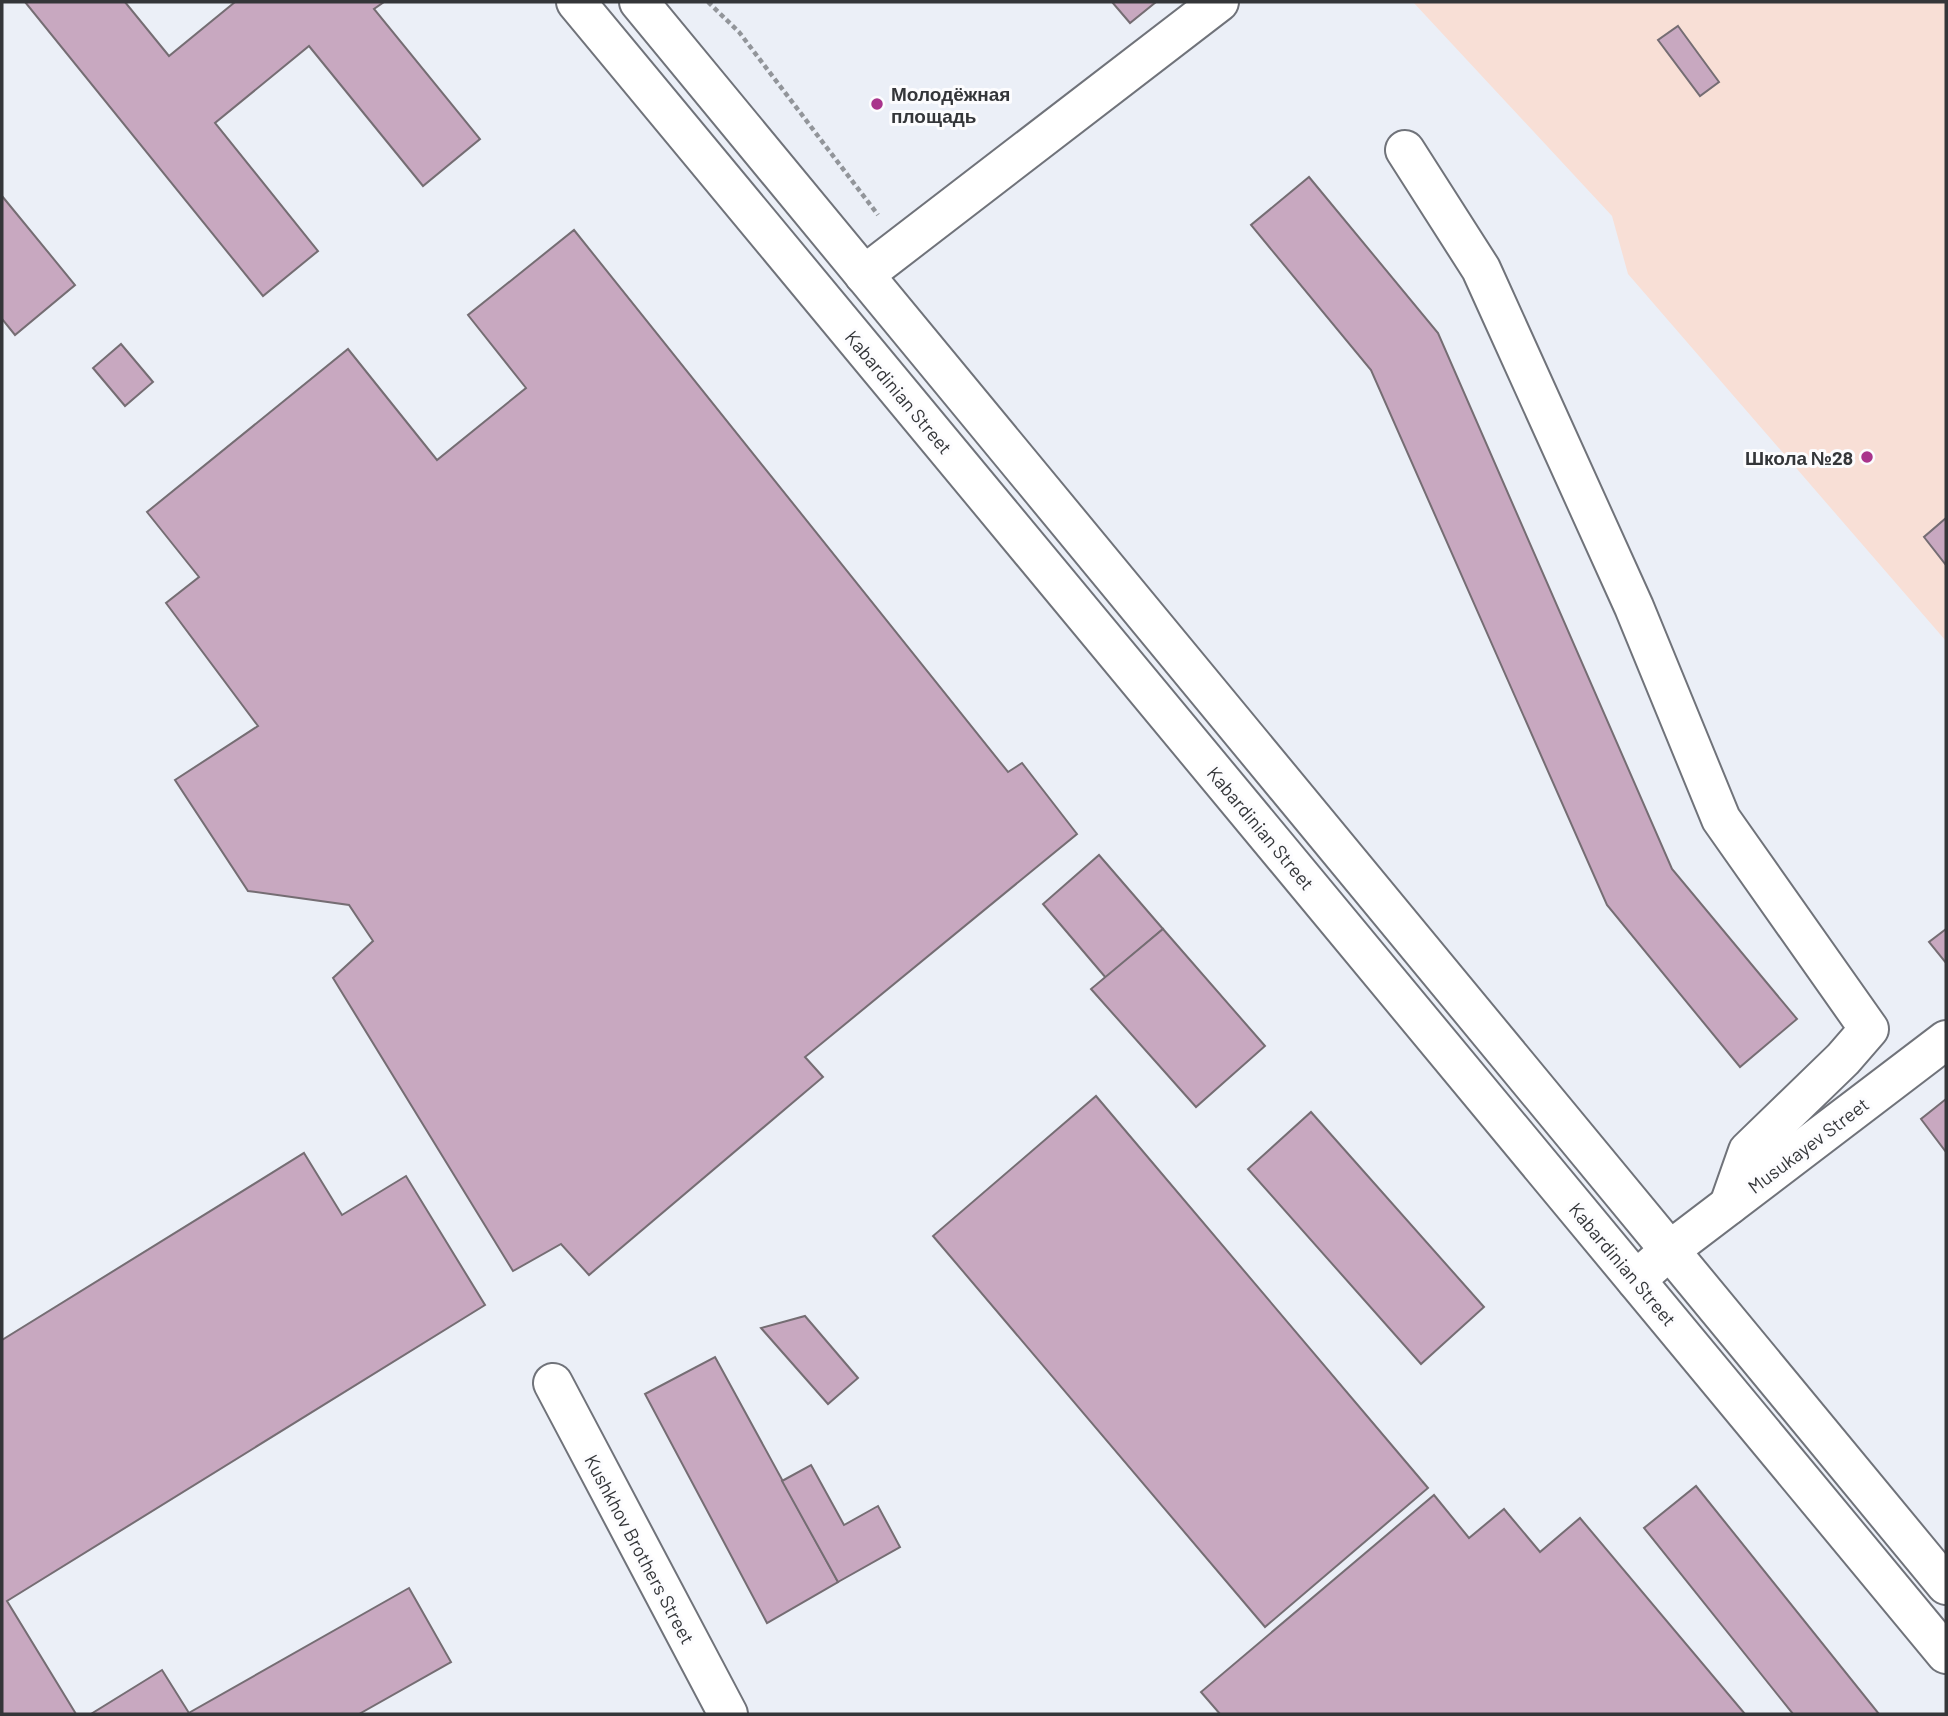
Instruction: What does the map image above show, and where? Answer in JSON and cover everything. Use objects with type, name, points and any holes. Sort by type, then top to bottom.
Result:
[{"type":"main road","name":"Kabardinian Street","points":[[576,2],[1946,1654]]},
{"type":"main road","points":[[639,2],[1946,1585]]},
{"type":"main road","points":[[864,275],[1219,2]]},
{"type":"main road","points":[[1405,150],[1481,269],[1634,607],[1721,819],[1869,1029],[1843,1059],[1748,1151],[1729,1205]]},
{"type":"main road","name":"Musukayev Street","points":[[1636,1280],[1670,1250],[1946,1040]]},
{"type":"main road","name":"Kushkhov Brothers Street","points":[[553,1383],[728,1714]]},
{"type":"path","points":[[708,2],[739,32],[901,247]]},
{"type":"shaded area","name":"Школа №28","points":[[1413,2],[1946,2],[1946,641],[1628,274],[1612,216]]},
{"type":"building","points":[[25,2],[125,2],[169,56],[235,2],[384,2],[374,9],[480,139],[423,186],[309,46],[215,123],[318,251],[263,296]]},
{"type":"building","points":[[1112,2],[1156,2],[1130,23]]},
{"type":"building","points":[[1678,26],[1719,82],[1700,96],[1658,40]]},
{"type":"building","points":[[1309,177],[1438,333],[1672,869],[1797,1019],[1740,1067],[1607,905],[1371,370],[1251,225]]},
{"type":"building","points":[[2,196],[75,285],[15,335],[2,319]]},
{"type":"building","points":[[574,230],[1008,772],[1022,763],[1077,834],[805,1057],[823,1077],[589,1275],[561,1244],[513,1271],[333,978],[373,941],[349,905],[248,891],[175,780],[258,726],[166,603],[199,577],[147,512],[348,349],[437,460],[526,388],[468,315]]},
{"type":"building","points":[[121,344],[153,382],[125,406],[93,368]]},
{"type":"building","points":[[1946,518],[1946,565],[1924,537]]},
{"type":"building","points":[[1099,855],[1163,929],[1106,978],[1043,904]]},
{"type":"building","points":[[1163,929],[1265,1046],[1196,1107],[1091,989]]},
{"type":"building","points":[[1946,929],[1946,963],[1929,942]]},
{"type":"building","points":[[1096,1096],[1428,1488],[1265,1627],[933,1236]]},
{"type":"building","points":[[1946,1099],[1946,1152],[1921,1119]]},
{"type":"building","points":[[1311,1112],[1484,1307],[1421,1364],[1248,1169]]},
{"type":"building","points":[[304,1153],[342,1215],[406,1176],[485,1305],[7,1601],[76,1714],[2,1714],[2,1340]]},
{"type":"building","points":[[805,1316],[858,1378],[828,1404],[761,1328]]},
{"type":"building","points":[[715,1357],[838,1582],[767,1623],[645,1394]]},
{"type":"building","points":[[811,1465],[844,1525],[878,1506],[900,1547],[838,1582],[782,1481]]},
{"type":"building","points":[[1696,1486],[1879,1714],[1793,1714],[1644,1528]]},
{"type":"building","points":[[1434,1495],[1469,1538],[1504,1509],[1540,1552],[1580,1518],[1745,1714],[1220,1714],[1201,1692]]},
{"type":"building","points":[[409,1588],[451,1662],[359,1714],[187,1714]]},
{"type":"building","points":[[162,1670],[189,1713],[91,1714]]},
{"type":"place","name":"Молодёжная площадь","points":[[877,104]]},
{"type":"place","name":"Школа №28","points":[[1867,457]]}]
